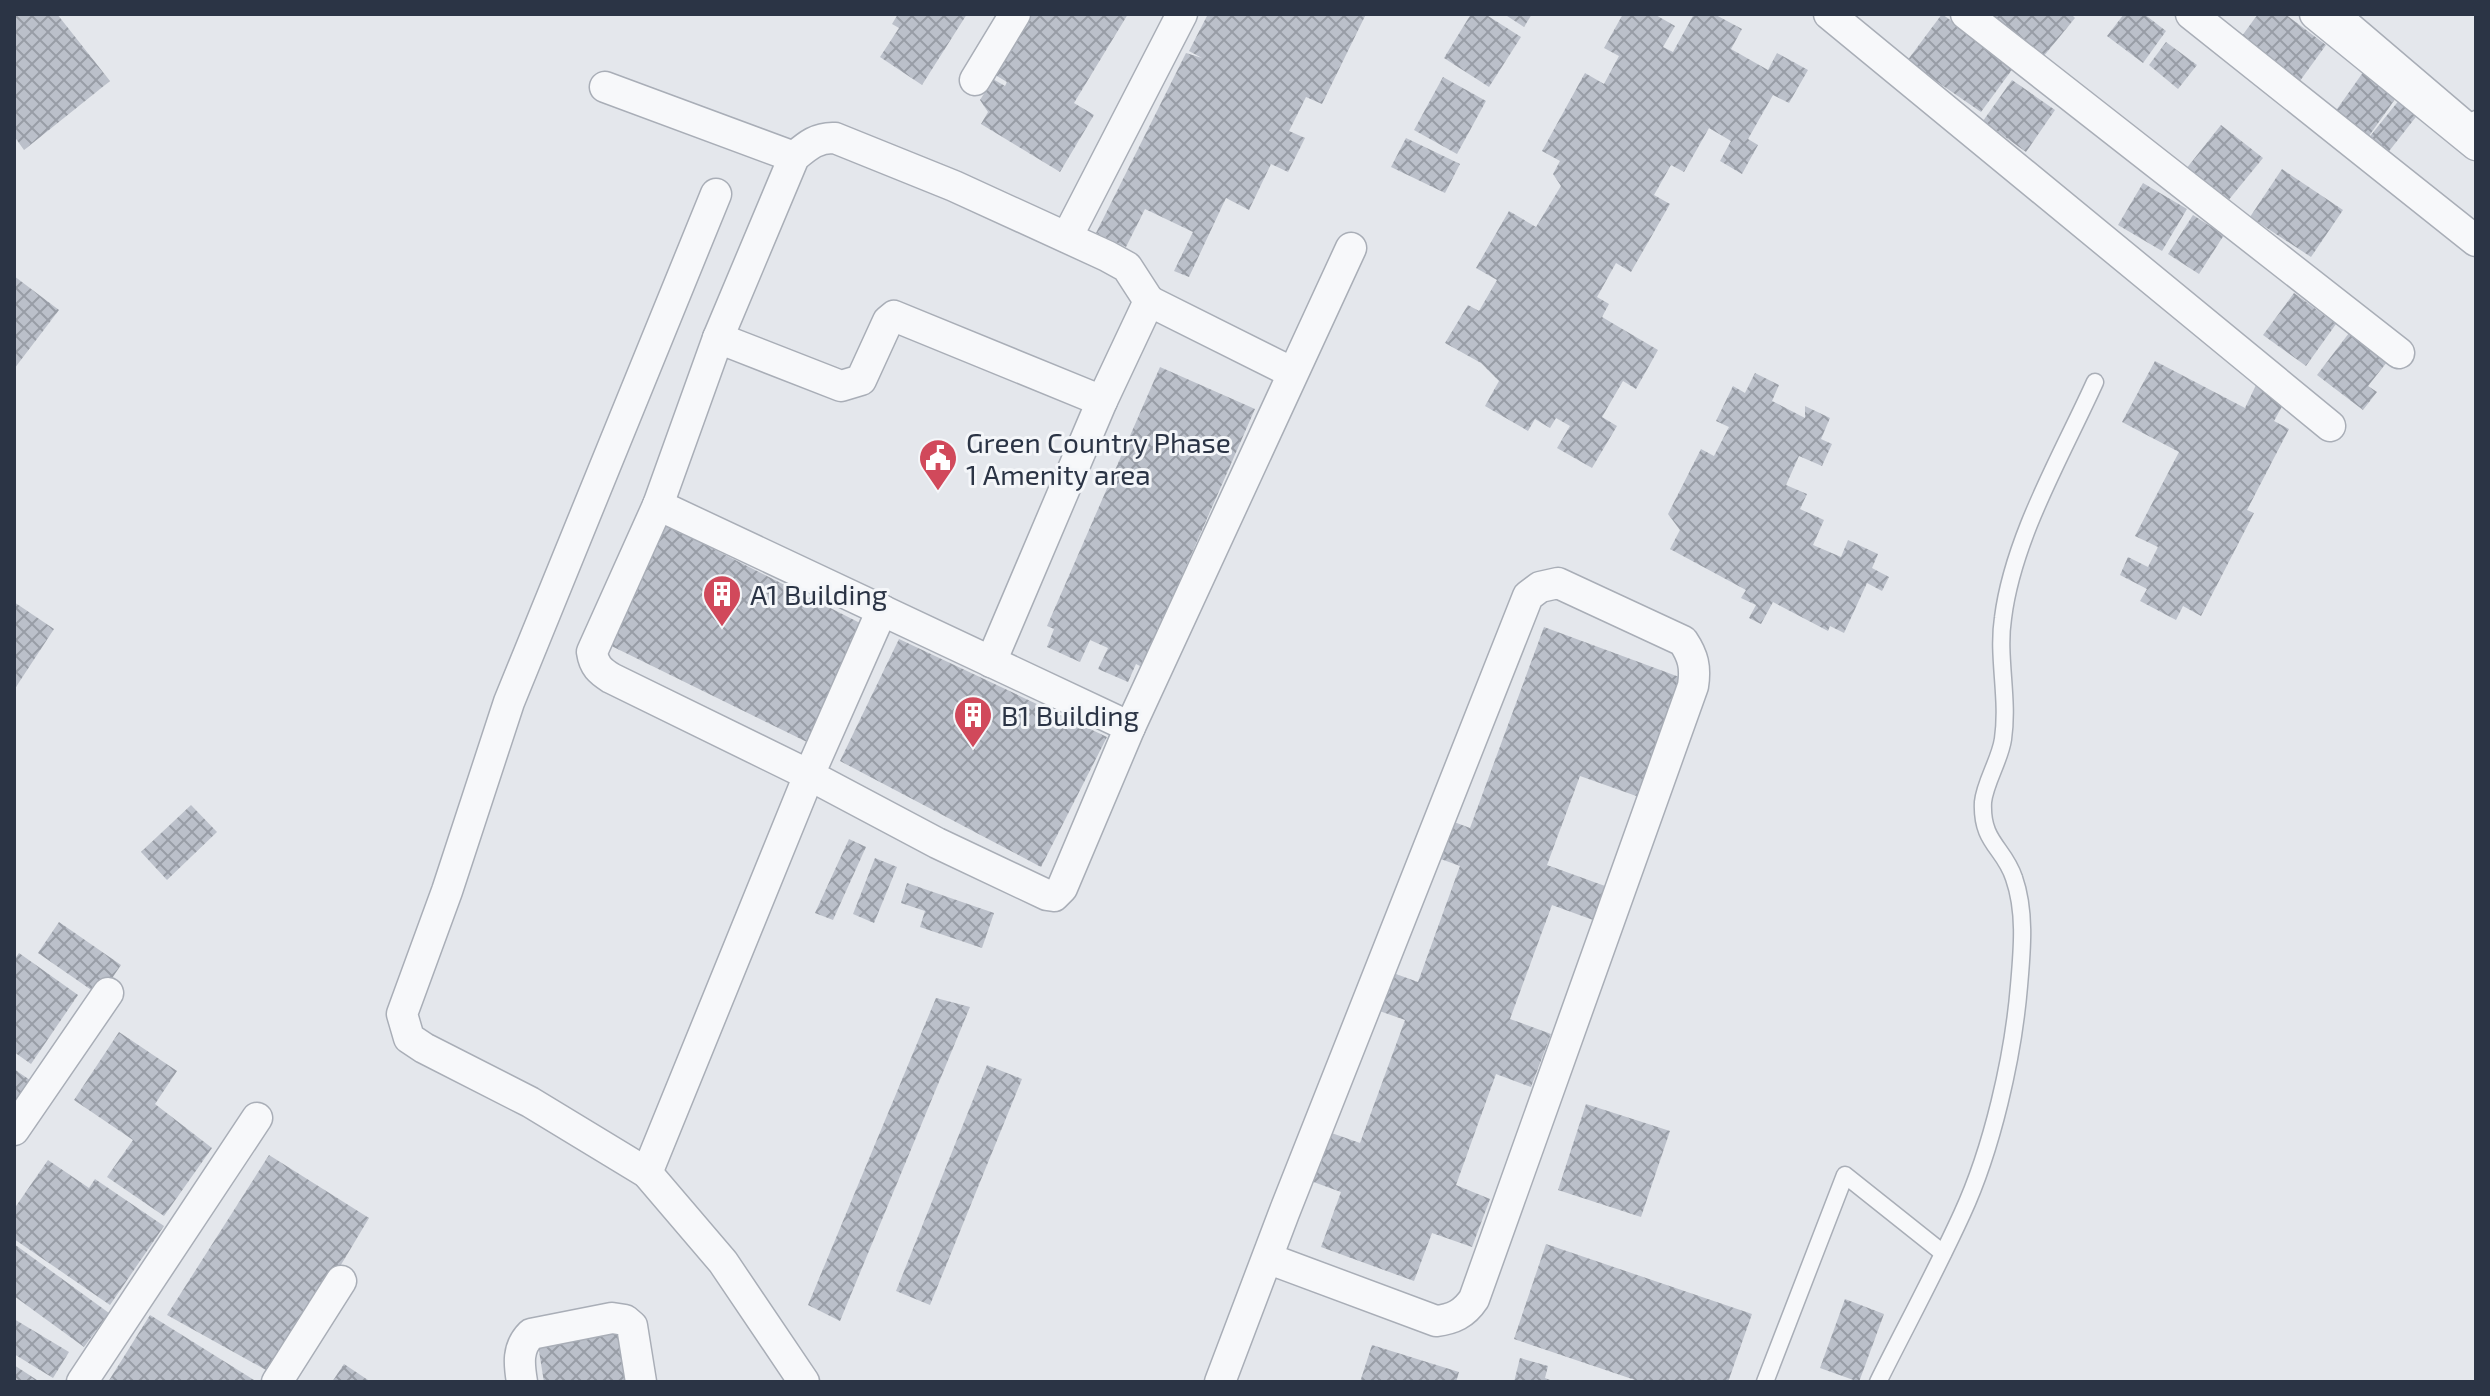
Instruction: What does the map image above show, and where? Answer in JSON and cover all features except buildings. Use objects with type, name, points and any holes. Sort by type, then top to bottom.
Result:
[{"type":"street","points":[[975,80],[1015,14]]},
{"type":"street","points":[[1067,237],[1182,14]]},
{"type":"street","points":[[1829,14],[2330,426]]},
{"type":"street","points":[[1966,14],[2399,353]]},
{"type":"street","points":[[2191,14],[2476,241]]},
{"type":"street","points":[[2315,14],[2476,145]]},
{"type":"street","points":[[605,87],[794,157]]},
{"type":"street","points":[[1291,372],[1149,301],[1127,267],[954,186],[835,138],[824,137],[794,157],[718,338],[658,505],[595,641],[592,652],[594,662],[600,671],[611,678],[809,775],[937,843],[1054,896],[1062,888],[1130,727],[1291,372],[1351,248]]},
{"type":"street","points":[[716,194],[509,702],[447,891],[402,1014],[409,1038],[424,1048],[530,1102],[647,1173],[723,1262],[804,1382]]},
{"type":"street","points":[[991,662],[1102,401],[1149,301]]},
{"type":"street","points":[[718,338],[841,386],[852,385],[861,380],[888,321],[894,316],[1102,401]]},
{"type":"street","points":[[658,505],[1130,727]]},
{"type":"street","points":[[1220,1382],[1267,1258],[1528,596],[1540,587],[1558,583],[1683,641],[1692,655],[1696,672],[1693,686],[1474,1299],[1468,1308],[1449,1319],[1436,1321],[1267,1258]]},
{"type":"street","points":[[647,1173],[809,775],[882,610]]},
{"type":"street","points":[[14,1130],[108,993]]},
{"type":"street","points":[[82,1382],[257,1118]]},
{"type":"street","points":[[277,1382],[341,1281]]},
{"type":"street","points":[[522,1382],[521,1350],[531,1334],[612,1318],[625,1320],[632,1326],[641,1382]]},
{"type":"lane","points":[[2344,14],[2473,124],[2476,119]]},
{"type":"lane","points":[[1878,1382],[1963,1212],[1983,1160],[2008,1059],[2019,987],[2021,908],[2009,865],[1986,833],[1983,800],[1999,759],[2003,738],[2002,620],[2018,549],[2095,382]]},
{"type":"lane","points":[[1765,1382],[1845,1175],[1943,1253]]},
{"type":"place","name":"Green Country Phase 1 Amenity area","points":[[938,492]]},
{"type":"place","name":"A1 Building","points":[[722,628]]},
{"type":"place","name":"B1 Building","points":[[973,749]]}]
